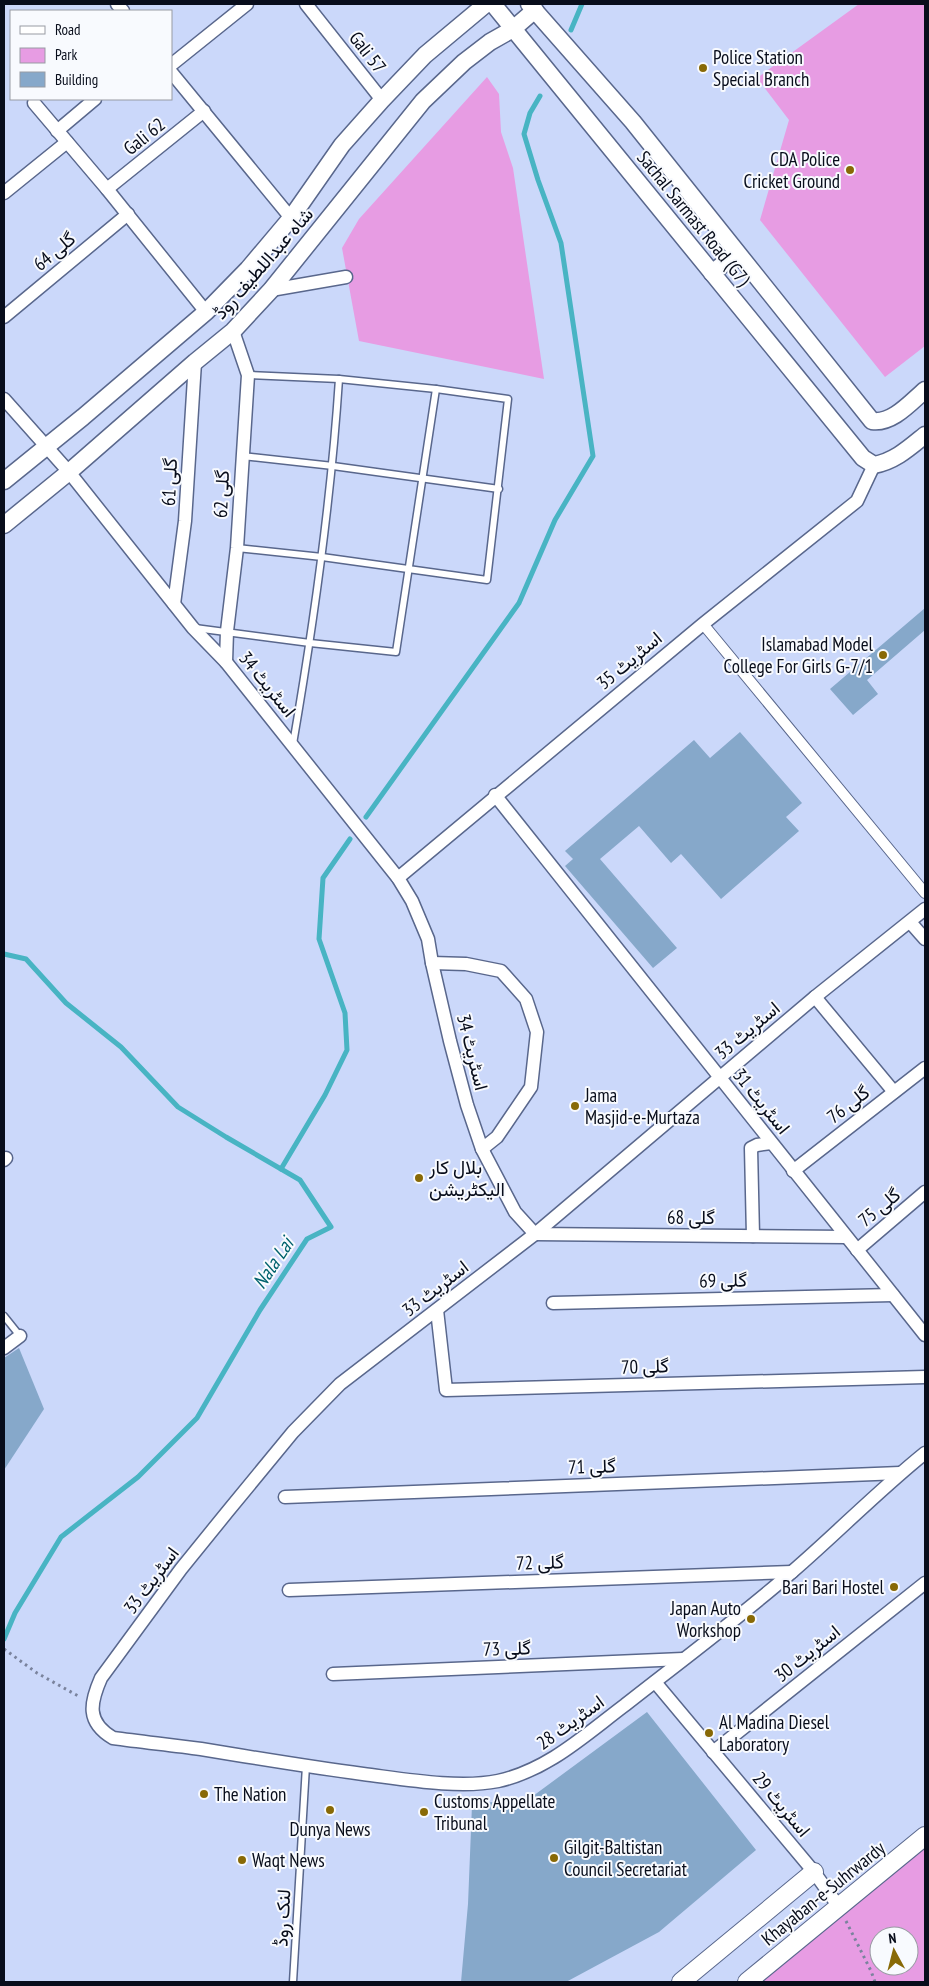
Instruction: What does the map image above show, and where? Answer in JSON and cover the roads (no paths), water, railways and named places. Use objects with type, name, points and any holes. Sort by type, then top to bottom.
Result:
[{"type":"main road","name":"Khayaban-e-Suhrwardy","points":[[747,1982],[925,1836]]},
{"type":"main road","name":"Khayaban-e-Suhrwardy","points":[[681,1982],[814,1872]]},
{"type":"street","points":[[172,65],[247,4]]},
{"type":"street","name":"Gali 57","points":[[306,4],[382,100]]},
{"type":"street","name":"شاہ عبداللطیف روڈ","points":[[4,481],[206,312],[248,269],[291,218],[342,145],[382,100],[426,55],[486,4]]},
{"type":"street","name":"Sachal Sarmast Road (G7)","points":[[493,4],[712,273],[869,461]]},
{"type":"street","name":"شاہ عبداللطیف روڈ","points":[[4,525],[70,472],[194,362],[233,331],[271,290],[423,101],[464,62],[490,42],[513,29],[532,7]]},
{"type":"street","name":"Sachal Sarmast Road (G7)","points":[[532,7],[633,122],[872,421],[880,422],[890,418],[925,390]]},
{"type":"street","points":[[172,73],[291,218]]},
{"type":"street","points":[[57,131],[94,100]]},
{"type":"street","points":[[34,102],[128,214],[206,312]]},
{"type":"street","name":"Gali 62","points":[[107,189],[204,111]]},
{"type":"street","points":[[4,194],[67,142]]},
{"type":"street","name":"گلی 64","points":[[4,317],[128,214]]},
{"type":"street","points":[[712,273],[737,253]]},
{"type":"street","points":[[271,290],[346,276]]},
{"type":"street","name":"گلی 62","points":[[226,662],[227,631],[237,548],[241,456],[248,375],[233,331]]},
{"type":"street","name":"گلی 61","points":[[174,604],[185,521],[194,362]]},
{"type":"street","name":"اسٹریٹ 34","points":[[4,399],[70,472],[193,628],[226,662],[293,744],[398,878],[412,901],[428,939],[452,1050],[482,1149],[515,1212],[535,1234]]},
{"type":"street","points":[[869,461],[886,463],[925,435]]},
{"type":"street","name":"اسٹریٹ 35","points":[[398,878],[495,795],[703,624],[857,501],[869,461]]},
{"type":"street","points":[[703,624],[925,893]]},
{"type":"street","name":"اسٹریٹ 31","points":[[495,795],[793,1171],[924,1331]]},
{"type":"street","name":"اسٹریٹ 33","points":[[149,1743],[113,1738],[102,1731],[95,1723],[92,1707],[94,1696],[107,1670],[182,1569],[293,1432],[340,1384],[535,1234],[815,997],[925,909]]},
{"type":"street","points":[[910,922],[925,940]]},
{"type":"street","points":[[432,963],[466,964],[501,971],[526,999],[537,1032],[531,1087],[497,1137],[482,1149]]},
{"type":"street","points":[[815,997],[894,1092]]},
{"type":"street","name":"گلی 76","points":[[793,1171],[925,1068]]},
{"type":"street","points":[[753,1236],[751,1148],[757,1144],[771,1143]]},
{"type":"street","name":"گلی 75","points":[[857,1250],[925,1192]]},
{"type":"street","name":"گلی 68","points":[[535,1234],[846,1236]]},
{"type":"street","name":"گلی 69","points":[[553,1303],[893,1295]]},
{"type":"street","name":"گلی 70","points":[[437,1310],[446,1390],[925,1377]]},
{"type":"street","points":[[4,1348],[20,1336]]},
{"type":"street","name":"اسٹریٹ 28","points":[[149,1743],[424,1781],[474,1783],[496,1781],[520,1775],[541,1766],[562,1753],[655,1682],[792,1572],[925,1452]]},
{"type":"street","name":"گلی 71","points":[[285,1498],[900,1473]]},
{"type":"street","name":"گلی 72","points":[[289,1590],[792,1572]]},
{"type":"street","name":"اسٹریٹ 30","points":[[713,1752],[925,1583]]},
{"type":"street","name":"گلی 73","points":[[333,1674],[683,1659]]},
{"type":"street","name":"اسٹریٹ 29","points":[[655,1682],[814,1872],[839,1907]]},
{"type":"lane","points":[[237,548],[322,557],[487,580],[508,399],[339,379],[248,375]]},
{"type":"lane","points":[[293,744],[322,557],[333,466],[339,379]]},
{"type":"lane","points":[[193,628],[396,652],[436,389]]},
{"type":"lane","points":[[241,456],[333,466],[423,480],[499,489]]},
{"type":"lane","points":[[4,1316],[20,1336]]},
{"type":"lane","name":"لنک روڈ","points":[[293,1982],[306,1766]]},
{"type":"waterway","points":[[571,30],[582,4]]},
{"type":"waterway","points":[[366,817],[519,603],[555,520],[593,456],[561,243],[538,180],[524,134],[530,113],[540,96]]},
{"type":"waterway","points":[[281,1169],[325,1095],[347,1050],[345,1013],[319,939],[323,878],[350,839]]},
{"type":"waterway","name":"Nala Lai","points":[[4,954],[26,959],[66,1003],[121,1047],[178,1107],[300,1180],[331,1227],[307,1239],[260,1310],[197,1418],[138,1477],[61,1537],[15,1613],[4,1639]]},
{"type":"place","name":"Police Station Special Branch","points":[[703,68]]},
{"type":"place","name":"CDA Police Cricket Ground","points":[[850,170]]},
{"type":"place","name":"Islamabad Model College For Girls G-7/1","points":[[883,655]]},
{"type":"place","name":"Jama Masjid-e-Murtaza","points":[[575,1106]]},
{"type":"place","name":"بلال کار الیکٹریشن","points":[[419,1178]]},
{"type":"place","name":"Bari Bari Hostel","points":[[894,1587]]},
{"type":"place","name":"Japan Auto Workshop","points":[[751,1619]]},
{"type":"place","name":"Al Madina Diesel Laboratory","points":[[709,1733]]},
{"type":"place","name":"The Nation","points":[[204,1794]]},
{"type":"place","name":"Dunya News","points":[[330,1810]]},
{"type":"place","name":"Customs Appellate Tribunal","points":[[424,1812]]},
{"type":"place","name":"Gilgit-Baltistan Council Secretariat","points":[[554,1858]]},
{"type":"place","name":"Waqt News","points":[[242,1860]]}]
